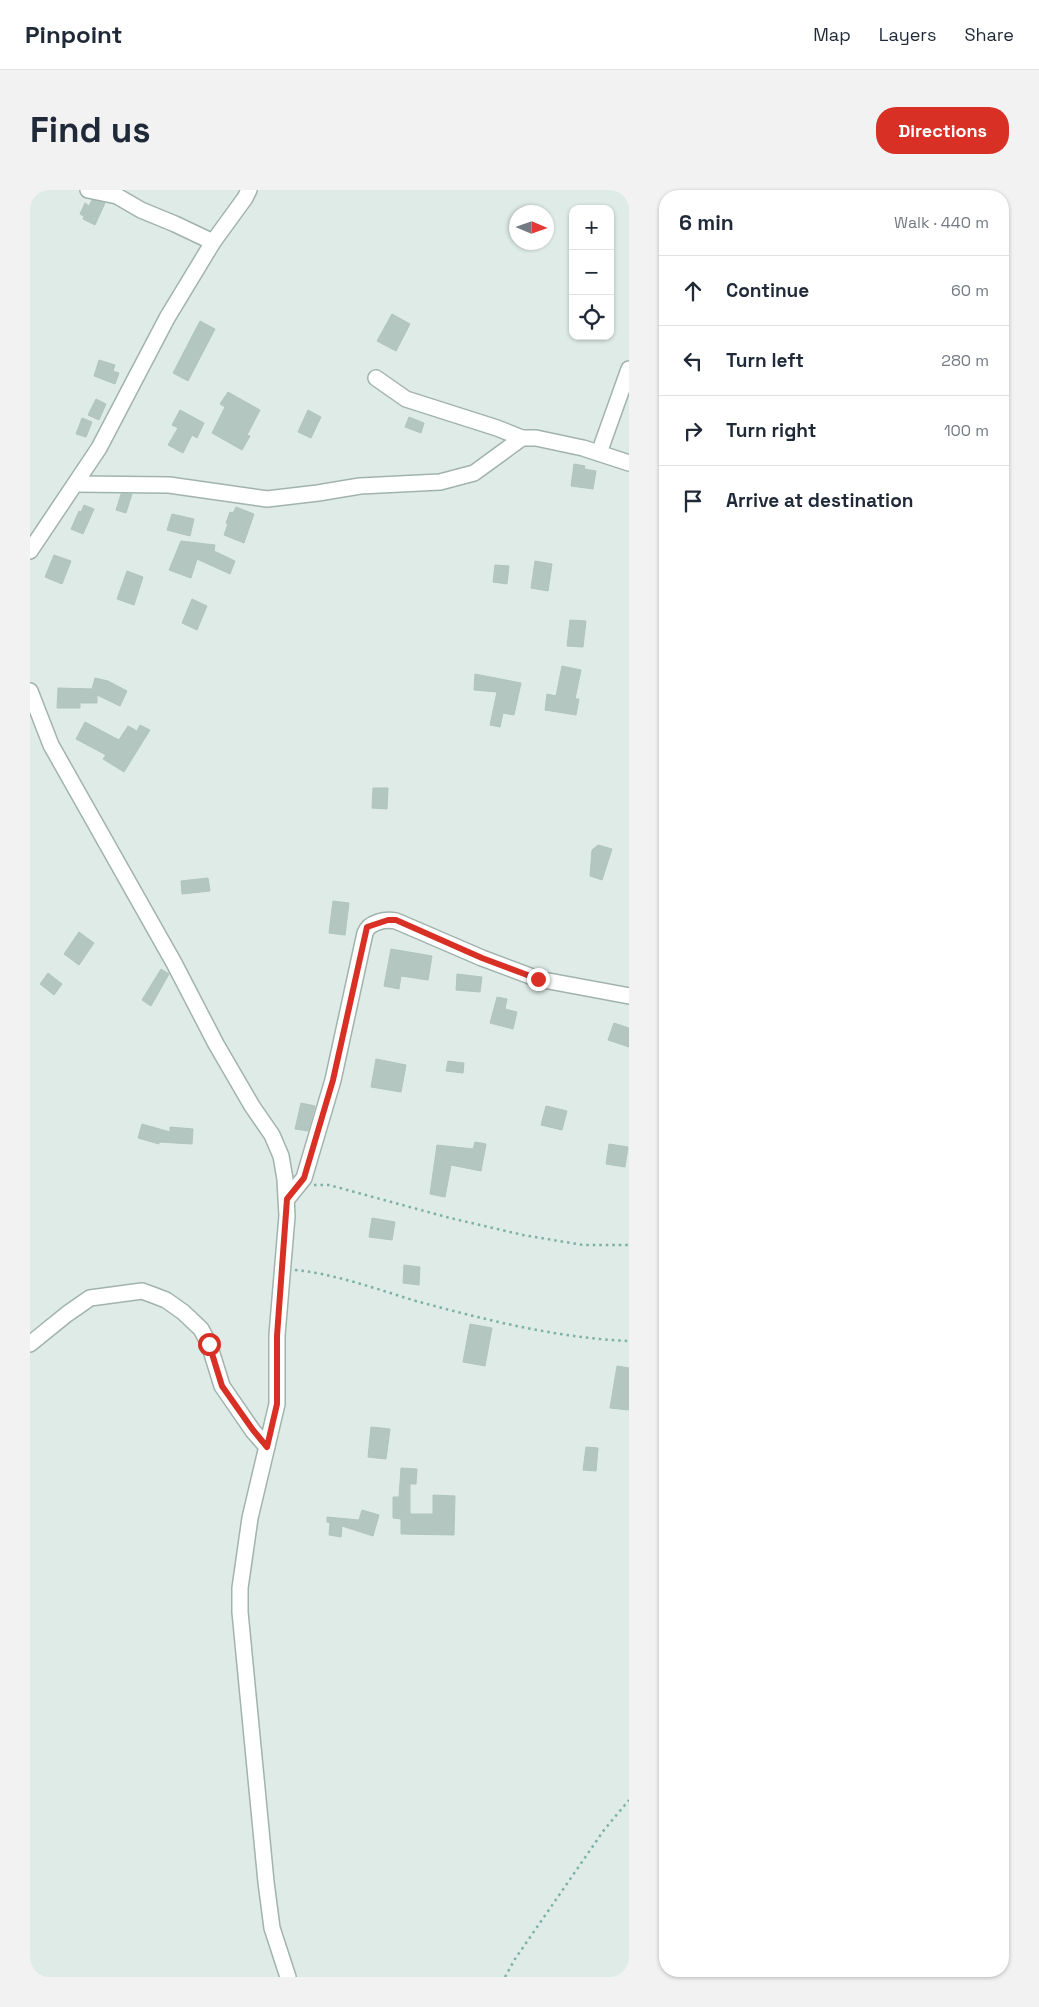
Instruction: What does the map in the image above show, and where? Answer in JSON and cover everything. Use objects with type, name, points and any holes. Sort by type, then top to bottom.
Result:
[{"type":"street","points":[[88,190],[117,196],[141,210],[213,242]]},
{"type":"street","points":[[30,551],[99,448],[167,318],[213,242],[249,190]]},
{"type":"street","points":[[599,453],[629,370]]},
{"type":"street","points":[[376,378],[406,399],[497,428],[522,438],[536,438],[599,453],[629,463]]},
{"type":"street","points":[[76,484],[169,485],[268,499],[360,486],[440,482],[474,473],[522,438]]},
{"type":"street","points":[[30,692],[51,745],[174,963],[216,1044],[252,1106],[272,1135],[293,1194],[277,1336],[277,1404],[243,1557],[240,1588],[240,1612],[266,1882],[272,1928],[288,1977]]},
{"type":"street","points":[[293,1194],[304,1178],[330,1089],[367,927],[388,920],[396,920],[482,958],[538,979],[629,996]]},
{"type":"street","points":[[30,1344],[66,1314],[90,1298],[142,1292],[166,1300],[183,1312],[201,1329],[209,1344],[222,1386],[267,1447]]},
{"type":"path","points":[[293,1194],[308,1185],[329,1185],[450,1218],[524,1235],[583,1245],[629,1245]]},
{"type":"path","points":[[283,1270],[312,1272],[348,1280],[451,1311],[532,1330],[586,1338],[629,1341]]},
{"type":"path","points":[[505,1977],[515,1959],[604,1830],[629,1800]]},
{"type":"building","points":[[92,200],[105,203],[95,225],[83,219],[84,216],[80,214],[85,203],[89,206]]},
{"type":"building","points":[[392,314],[410,324],[396,351],[377,341]]},
{"type":"building","points":[[200,321],[215,329],[188,381],[173,373]]},
{"type":"building","points":[[99,360],[115,365],[113,371],[119,373],[115,384],[94,376]]},
{"type":"building","points":[[228,392],[260,410],[247,435],[250,436],[242,450],[212,433],[225,407],[220,404]]},
{"type":"building","points":[[96,399],[106,404],[99,420],[88,415]]},
{"type":"building","points":[[180,410],[204,423],[197,438],[192,435],[183,453],[168,445],[178,428],[172,425]]},
{"type":"building","points":[[308,410],[321,417],[311,438],[298,432]]},
{"type":"building","points":[[409,417],[424,423],[421,433],[405,427]]},
{"type":"building","points":[[82,418],[92,422],[86,437],[76,434]]},
{"type":"building","points":[[574,464],[585,466],[584,469],[596,471],[593,489],[571,486]]},
{"type":"building","points":[[121,494],[132,494],[126,513],[116,510]]},
{"type":"building","points":[[84,505],[94,509],[83,534],[71,529],[79,511],[81,512]]},
{"type":"building","points":[[236,507],[254,514],[244,543],[224,535],[230,512],[233,513]]},
{"type":"building","points":[[172,514],[194,519],[190,536],[167,530]]},
{"type":"building","points":[[181,541],[215,545],[214,551],[235,561],[230,574],[197,559],[191,578],[169,570]]},
{"type":"building","points":[[54,555],[71,561],[62,584],[45,577]]},
{"type":"building","points":[[535,561],[552,564],[548,591],[531,588]]},
{"type":"building","points":[[495,565],[509,566],[507,584],[493,582]]},
{"type":"building","points":[[127,571],[143,577],[134,605],[117,599]]},
{"type":"building","points":[[192,599],[207,606],[197,630],[182,623]]},
{"type":"building","points":[[570,620],[586,621],[583,647],[567,646]]},
{"type":"building","points":[[562,666],[581,670],[575,699],[579,699],[576,715],[545,710],[547,694],[556,696]]},
{"type":"building","points":[[475,674],[521,683],[514,715],[503,713],[500,727],[490,725],[497,692],[474,690]]},
{"type":"building","points":[[95,678],[108,681],[127,691],[120,706],[97,695],[97,703],[80,703],[80,708],[57,708],[58,688],[92,689]]},
{"type":"building","points":[[85,722],[119,740],[128,726],[137,731],[140,725],[150,730],[124,772],[103,759],[106,755],[76,739]]},
{"type":"building","points":[[373,788],[388,788],[387,809],[372,808]]},
{"type":"building","points":[[598,845],[612,849],[602,880],[590,876],[592,850]]},
{"type":"building","points":[[208,878],[210,891],[182,894],[181,881]]},
{"type":"building","points":[[333,901],[349,903],[345,935],[329,933]]},
{"type":"building","points":[[79,932],[94,943],[79,965],[64,954]]},
{"type":"building","points":[[391,949],[432,956],[428,980],[401,976],[399,989],[384,986]]},
{"type":"building","points":[[161,969],[169,974],[151,1006],[142,1000]]},
{"type":"building","points":[[48,973],[62,984],[54,995],[40,984]]},
{"type":"building","points":[[457,974],[482,977],[480,992],[456,990]]},
{"type":"building","points":[[497,997],[507,999],[505,1009],[517,1012],[513,1029],[490,1023]]},
{"type":"building","points":[[614,1023],[629,1028],[629,1047],[608,1040]]},
{"type":"building","points":[[376,1059],[406,1065],[401,1092],[371,1087]]},
{"type":"building","points":[[448,1061],[464,1063],[463,1073],[446,1071]]},
{"type":"building","points":[[301,1103],[315,1106],[308,1131],[295,1129]]},
{"type":"building","points":[[546,1106],[567,1111],[562,1130],[541,1125]]},
{"type":"building","points":[[142,1124],[170,1132],[170,1127],[193,1129],[192,1144],[159,1142],[159,1144],[138,1138]]},
{"type":"building","points":[[475,1142],[486,1144],[481,1171],[451,1165],[445,1197],[430,1194],[437,1145],[473,1149]]},
{"type":"building","points":[[609,1144],[628,1147],[625,1167],[606,1164]]},
{"type":"building","points":[[372,1218],[395,1222],[392,1240],[369,1237]]},
{"type":"building","points":[[404,1265],[420,1267],[419,1285],[403,1283]]},
{"type":"building","points":[[470,1324],[492,1328],[485,1366],[463,1362]]},
{"type":"building","points":[[617,1366],[629,1368],[629,1410],[610,1408]]},
{"type":"building","points":[[371,1427],[390,1429],[386,1459],[368,1457]]},
{"type":"building","points":[[586,1447],[598,1448],[596,1471],[583,1470]]},
{"type":"building","points":[[401,1468],[417,1469],[416,1484],[410,1484],[410,1514],[433,1514],[433,1495],[455,1496],[454,1535],[401,1534],[401,1519],[393,1518],[393,1497],[399,1497]]},
{"type":"building","points":[[362,1510],[379,1515],[373,1536],[342,1526],[341,1537],[329,1535],[330,1523],[327,1522],[327,1517],[359,1520]]},
{"type":"route","points":[[209,1344],[222,1386],[267,1447],[277,1404],[277,1336],[287,1199],[298,1188],[304,1178],[333,1080],[367,927],[388,920],[396,920],[482,958],[538,979]]}]
